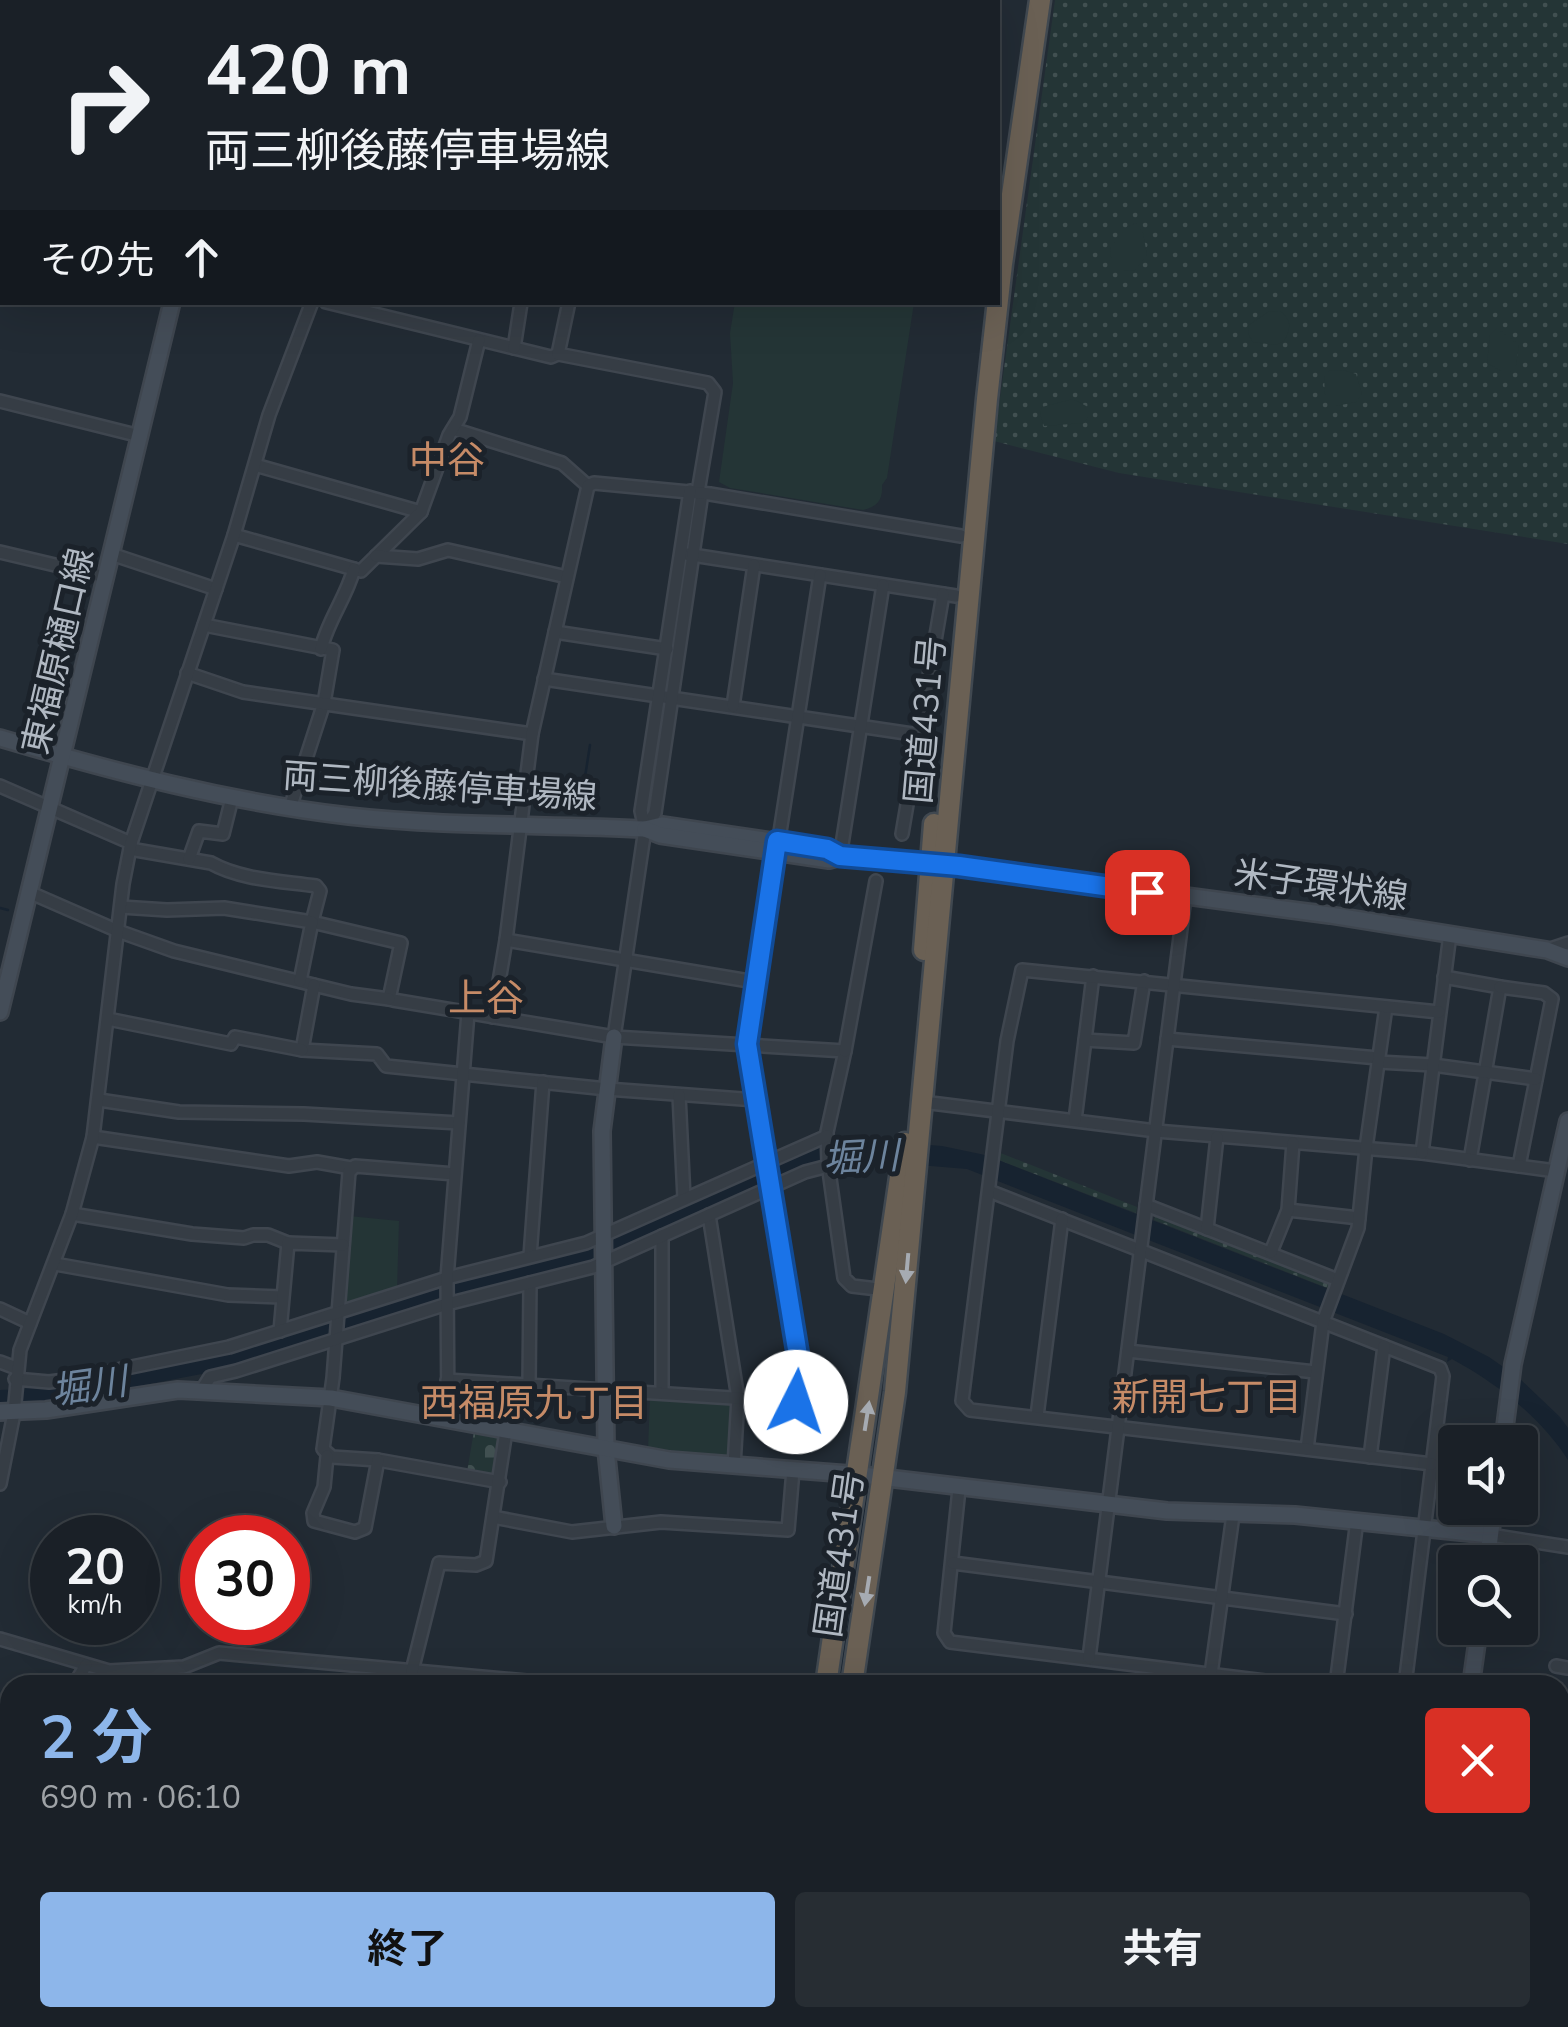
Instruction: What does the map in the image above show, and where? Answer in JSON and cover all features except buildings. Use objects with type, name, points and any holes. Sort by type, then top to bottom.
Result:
[{"type":"highway","points":[[1000,197],[1028,0]]},
{"type":"highway","name":"国道431号","points":[[1000,295],[1040,0]]},
{"type":"highway","name":"国道431号","points":[[913,1136],[923,1102],[950,595],[961,536],[986,305]]},
{"type":"highway","name":"国道431号","points":[[828,1675],[871,1476],[913,1136],[938,864],[999,305]]},
{"type":"highway","name":"国道431号","points":[[853,1675],[886,1290],[909,1170]]},
{"type":"main road","name":"東福原樋口線","points":[[0,1012],[171,305]]},
{"type":"main road","name":"両三柳後藤停車場線","points":[[0,738],[152,781],[290,808],[352,816],[645,828],[662,825],[776,847],[827,849],[840,856],[938,864]]},
{"type":"main road","name":"米子環状線","points":[[938,864],[1450,934],[1547,950],[1568,958]]},
{"type":"main road","points":[[614,1036],[602,1131],[606,1449],[614,1526]]},
{"type":"main road","points":[[1506,1425],[1513,1364],[1568,1122]]},
{"type":"main road","points":[[7,1412],[156,1392],[202,1390],[331,1398],[669,1460],[871,1476],[960,1489],[1233,1515],[1357,1520],[1490,1536]]},
{"type":"main road","points":[[1489,1545],[1492,1525]]},
{"type":"main road","points":[[1473,1675],[1476,1645]]},
{"type":"street","points":[[0,1484],[7,1412],[30,1323],[72,1214],[93,1137],[131,846],[234,535],[269,415],[311,305]]},
{"type":"street","points":[[338,305],[552,358],[558,354],[708,383],[715,392],[666,697],[641,811],[645,828],[614,1036]]},
{"type":"street","points":[[514,348],[522,305]]},
{"type":"street","points":[[558,354],[567,305]]},
{"type":"street","points":[[234,535],[362,571],[422,512],[460,417],[479,340]]},
{"type":"street","points":[[0,401],[140,436]]},
{"type":"street","points":[[453,428],[562,464],[588,486]]},
{"type":"street","points":[[255,465],[422,512]]},
{"type":"street","points":[[588,486],[594,483],[697,492],[961,536]]},
{"type":"street","points":[[493,1017],[532,734],[588,486]]},
{"type":"street","points":[[376,556],[418,559],[448,550],[567,577]]},
{"type":"street","points":[[0,552],[106,576]]},
{"type":"street","points":[[112,554],[216,589]]},
{"type":"street","points":[[687,555],[950,595],[902,834]]},
{"type":"street","points":[[666,697],[667,649],[687,555]]},
{"type":"street","points":[[733,706],[754,565]]},
{"type":"street","points":[[321,649],[326,627],[354,569]]},
{"type":"street","points":[[448,1380],[800,1402],[804,1398],[747,1044],[820,574]]},
{"type":"street","points":[[840,856],[882,585]]},
{"type":"street","points":[[204,625],[333,650],[324,703],[290,808]]},
{"type":"street","points":[[555,632],[667,649]]},
{"type":"street","points":[[187,673],[243,692],[532,734]]},
{"type":"street","points":[[544,679],[919,735]]},
{"type":"street","points":[[0,786],[131,846],[276,881],[316,886],[320,891],[300,982]]},
{"type":"street","points":[[188,860],[200,831],[223,834],[232,798]]},
{"type":"street","points":[[876,881],[827,1138],[845,1281],[852,1286],[886,1290]]},
{"type":"street","points":[[31,893],[118,931],[174,950],[384,1000],[614,1036],[845,1051]]},
{"type":"street","points":[[1089,1658],[1185,896]]},
{"type":"street","points":[[121,906],[167,910],[224,908],[312,922],[400,943],[389,999]]},
{"type":"street","points":[[1422,1153],[1450,934]]},
{"type":"street","points":[[506,940],[755,982]]},
{"type":"street","points":[[1547,950],[1568,943]]},
{"type":"street","points":[[1432,1464],[970,1410],[962,1401],[992,1154],[1020,972],[1027,969],[1439,1012]]},
{"type":"street","points":[[1075,1120],[1093,976]]},
{"type":"street","points":[[1444,977],[1544,993],[1552,999],[1519,1166]]},
{"type":"street","points":[[1085,1040],[1134,1043],[1144,982]]},
{"type":"street","points":[[302,1050],[314,985]]},
{"type":"street","points":[[1470,1160],[1500,987]]},
{"type":"street","points":[[1307,1449],[1324,1317],[1359,1218],[1386,1007]]},
{"type":"street","points":[[448,1420],[448,1278],[468,1013]]},
{"type":"street","points":[[108,1019],[231,1044],[235,1036],[302,1050],[377,1054],[386,1066],[607,1090],[756,1100]]},
{"type":"street","points":[[1168,1039],[1536,1079]]},
{"type":"street","points":[[530,1256],[542,1082]]},
{"type":"street","points":[[679,1095],[684,1198]]},
{"type":"street","points":[[99,1100],[179,1112],[304,1114],[459,1124]]},
{"type":"street","points":[[923,1102],[1217,1137],[1422,1153],[1556,1172]]},
{"type":"street","points":[[93,1137],[290,1166],[317,1162],[351,1168],[455,1174]]},
{"type":"street","points":[[1206,1228],[1217,1137]]},
{"type":"street","points":[[0,1362],[16,1380],[49,1382],[229,1346],[448,1278],[586,1242],[827,1138]]},
{"type":"street","points":[[1270,1252],[1288,1210],[1293,1143]]},
{"type":"street","points":[[202,1390],[210,1376],[236,1371],[336,1335],[602,1263],[828,1165]]},
{"type":"street","points":[[351,1168],[323,1449],[327,1456],[324,1487],[313,1517],[317,1523],[355,1532],[365,1528],[378,1460]]},
{"type":"street","points":[[989,1186],[1062,1219],[1140,1244],[1324,1317],[1442,1371],[1406,1675]]},
{"type":"street","points":[[1145,1208],[1270,1252],[1336,1285]]},
{"type":"street","points":[[1288,1210],[1359,1218]]},
{"type":"street","points":[[72,1214],[192,1234],[244,1238],[268,1235],[288,1242],[343,1245]]},
{"type":"street","points":[[709,1215],[738,1398],[734,1466]]},
{"type":"street","points":[[1036,1416],[1062,1219]]},
{"type":"street","points":[[662,1236],[662,1393]]},
{"type":"street","points":[[280,1331],[288,1242]]},
{"type":"street","points":[[54,1264],[228,1295],[282,1297]]},
{"type":"street","points":[[530,1283],[530,1385]]},
{"type":"street","points":[[0,1308],[30,1323]]},
{"type":"street","points":[[1370,1457],[1384,1346]]},
{"type":"street","points":[[1128,1350],[1315,1372]]},
{"type":"street","points":[[412,1670],[439,1562],[484,1563],[506,1431]]},
{"type":"street","points":[[327,1456],[378,1460],[500,1482]]},
{"type":"street","points":[[494,1517],[572,1532],[661,1522],[788,1530],[792,1470]]},
{"type":"street","points":[[960,1489],[946,1639],[1219,1675]]},
{"type":"street","points":[[1211,1674],[1233,1515]]},
{"type":"street","points":[[1337,1675],[1357,1520]]},
{"type":"street","points":[[1490,1536],[1568,1547]]},
{"type":"street","points":[[953,1564],[1346,1614]]},
{"type":"street","points":[[0,1638],[115,1672],[184,1667],[219,1653],[465,1675]]},
{"type":"street","points":[[80,1675],[86,1665]]},
{"type":"street","points":[[393,1675],[394,1668]]},
{"type":"green space","points":[[1055,0],[1568,0],[1568,544],[1119,473],[994,441]]},
{"type":"green space","points":[[1136,223],[1143,233],[1147,255],[1135,270],[1124,271],[1111,257],[1110,248],[1127,227]]},
{"type":"green space","points":[[735,305],[914,305],[887,478],[876,504],[863,510],[730,488],[719,482],[733,383],[730,333]]},
{"type":"green space","points":[[1280,311],[1289,325],[1284,341],[1276,345],[1253,342],[1248,334],[1249,325],[1268,312]]},
{"type":"green space","points":[[1497,328],[1519,345],[1516,365],[1510,372],[1487,363],[1490,335]]},
{"type":"green space","points":[[1329,371],[1356,374],[1362,394],[1356,402],[1336,406],[1325,394],[1324,377]]},
{"type":"green space","points":[[1073,399],[1088,407],[1084,423],[1044,426],[1042,407]]},
{"type":"green space","points":[[998,1152],[1137,1207],[1136,1213],[996,1159]]},
{"type":"green space","points":[[1156,1214],[1328,1280],[1330,1289],[1154,1220]]},
{"type":"green space","points":[[349,1216],[399,1221],[397,1290],[347,1306],[343,1303]]},
{"type":"green space","points":[[650,1397],[729,1402],[729,1456],[725,1459],[648,1450]]},
{"type":"green space","points":[[474,1431],[497,1435],[501,1440],[497,1474],[493,1477],[467,1472]]},
{"type":"water","name":"堀川","points":[[824,1140],[942,1146],[985,1155],[1444,1334],[1519,1378],[1560,1417],[1568,1428],[1568,1460],[1545,1429],[1516,1402],[1469,1368],[1452,1359],[1447,1362],[1448,1357],[967,1169],[846,1159],[823,1164],[593,1264],[233,1368],[50,1403],[0,1404],[0,1390],[89,1380],[176,1362],[591,1247],[593,1242]]},
{"type":"water","points":[[900,1250],[889,1372],[844,1675],[839,1675],[886,1370],[887,1362],[882,1356],[888,1357]]},
{"type":"waterway","points":[[580,809],[590,745]]},
{"type":"waterway","points":[[0,908],[8,910]]},
{"type":"district","name":"中谷","points":[[447,460]]},
{"type":"district","name":"上谷","points":[[486,998]]},
{"type":"district","name":"新開七丁目","points":[[1207,1397]]},
{"type":"district","name":"西福原九丁目","points":[[534,1403]]},
{"type":"route","points":[[796,1402],[802,1401],[804,1392],[747,1044],[777,841],[827,849],[840,856],[959,866],[1147,892]]}]
